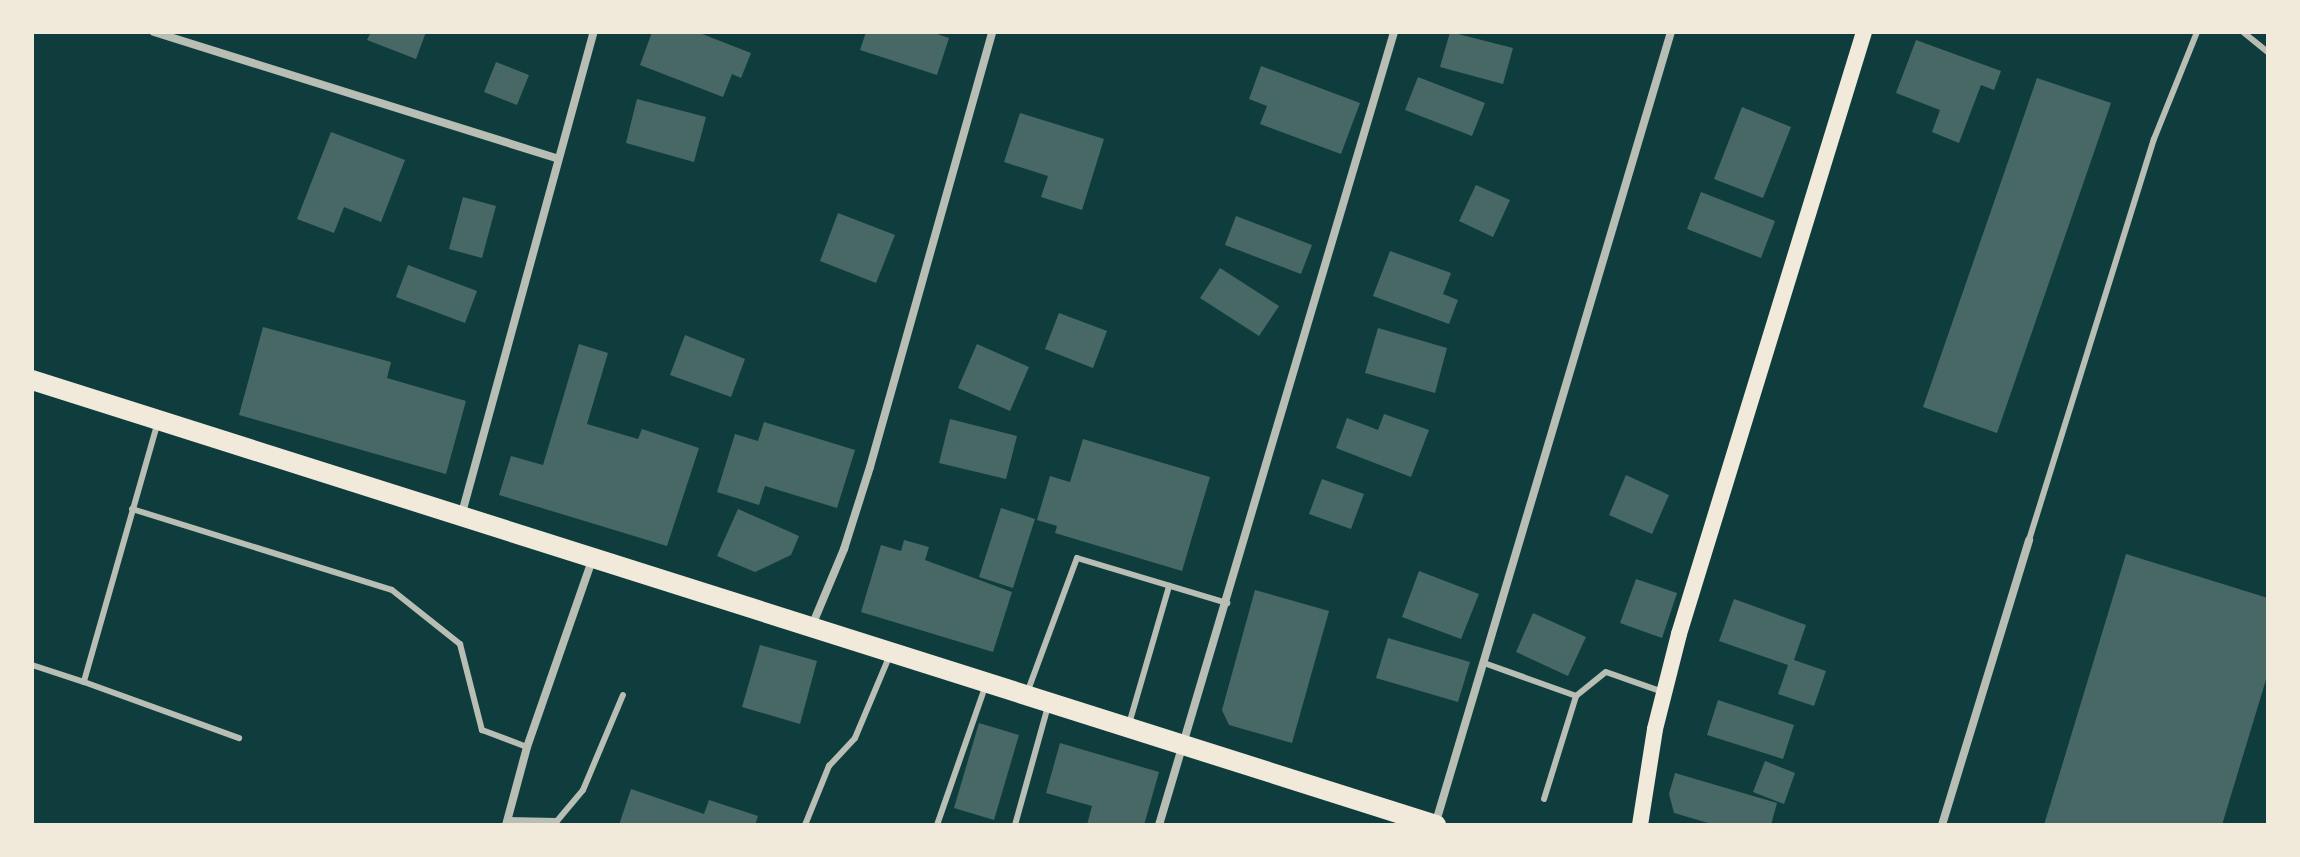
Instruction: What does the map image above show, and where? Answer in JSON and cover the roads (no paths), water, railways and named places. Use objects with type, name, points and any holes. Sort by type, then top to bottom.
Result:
[{"type":"main road","points":[[1640,825],[1664,692],[1688,604],[1864,32]]},
{"type":"main road","points":[[32,380],[1435,825]]},
{"type":"street","points":[[154,32],[557,158]]},
{"type":"street","points":[[461,518],[557,158],[594,32]]},
{"type":"street","points":[[811,629],[844,549],[870,467],[992,32]]},
{"type":"street","points":[[1159,825],[1394,32]]},
{"type":"street","points":[[1435,825],[1671,32]]},
{"type":"street","points":[[1942,825],[2029,540]]},
{"type":"street","points":[[507,823],[527,747],[592,559]]},
{"type":"lane","points":[[2029,540],[2154,139],[2197,32]]},
{"type":"lane","points":[[2243,32],[2268,52]]},
{"type":"lane","points":[[84,682],[158,422]]},
{"type":"lane","points":[[132,509],[392,590],[460,644],[482,730],[527,747]]},
{"type":"lane","points":[[1026,696],[1077,558],[1227,603]]},
{"type":"lane","points":[[1128,727],[1169,586]]},
{"type":"lane","points":[[805,825],[829,766],[855,738],[891,653]]},
{"type":"lane","points":[[1484,663],[1576,696]]},
{"type":"lane","points":[[32,665],[239,738]]},
{"type":"lane","points":[[1544,799],[1576,696],[1606,672],[1664,692]]},
{"type":"lane","points":[[937,825],[986,683]]},
{"type":"lane","points":[[507,823],[558,823],[583,790],[623,695]]},
{"type":"lane","points":[[1015,825],[1049,703]]}]
